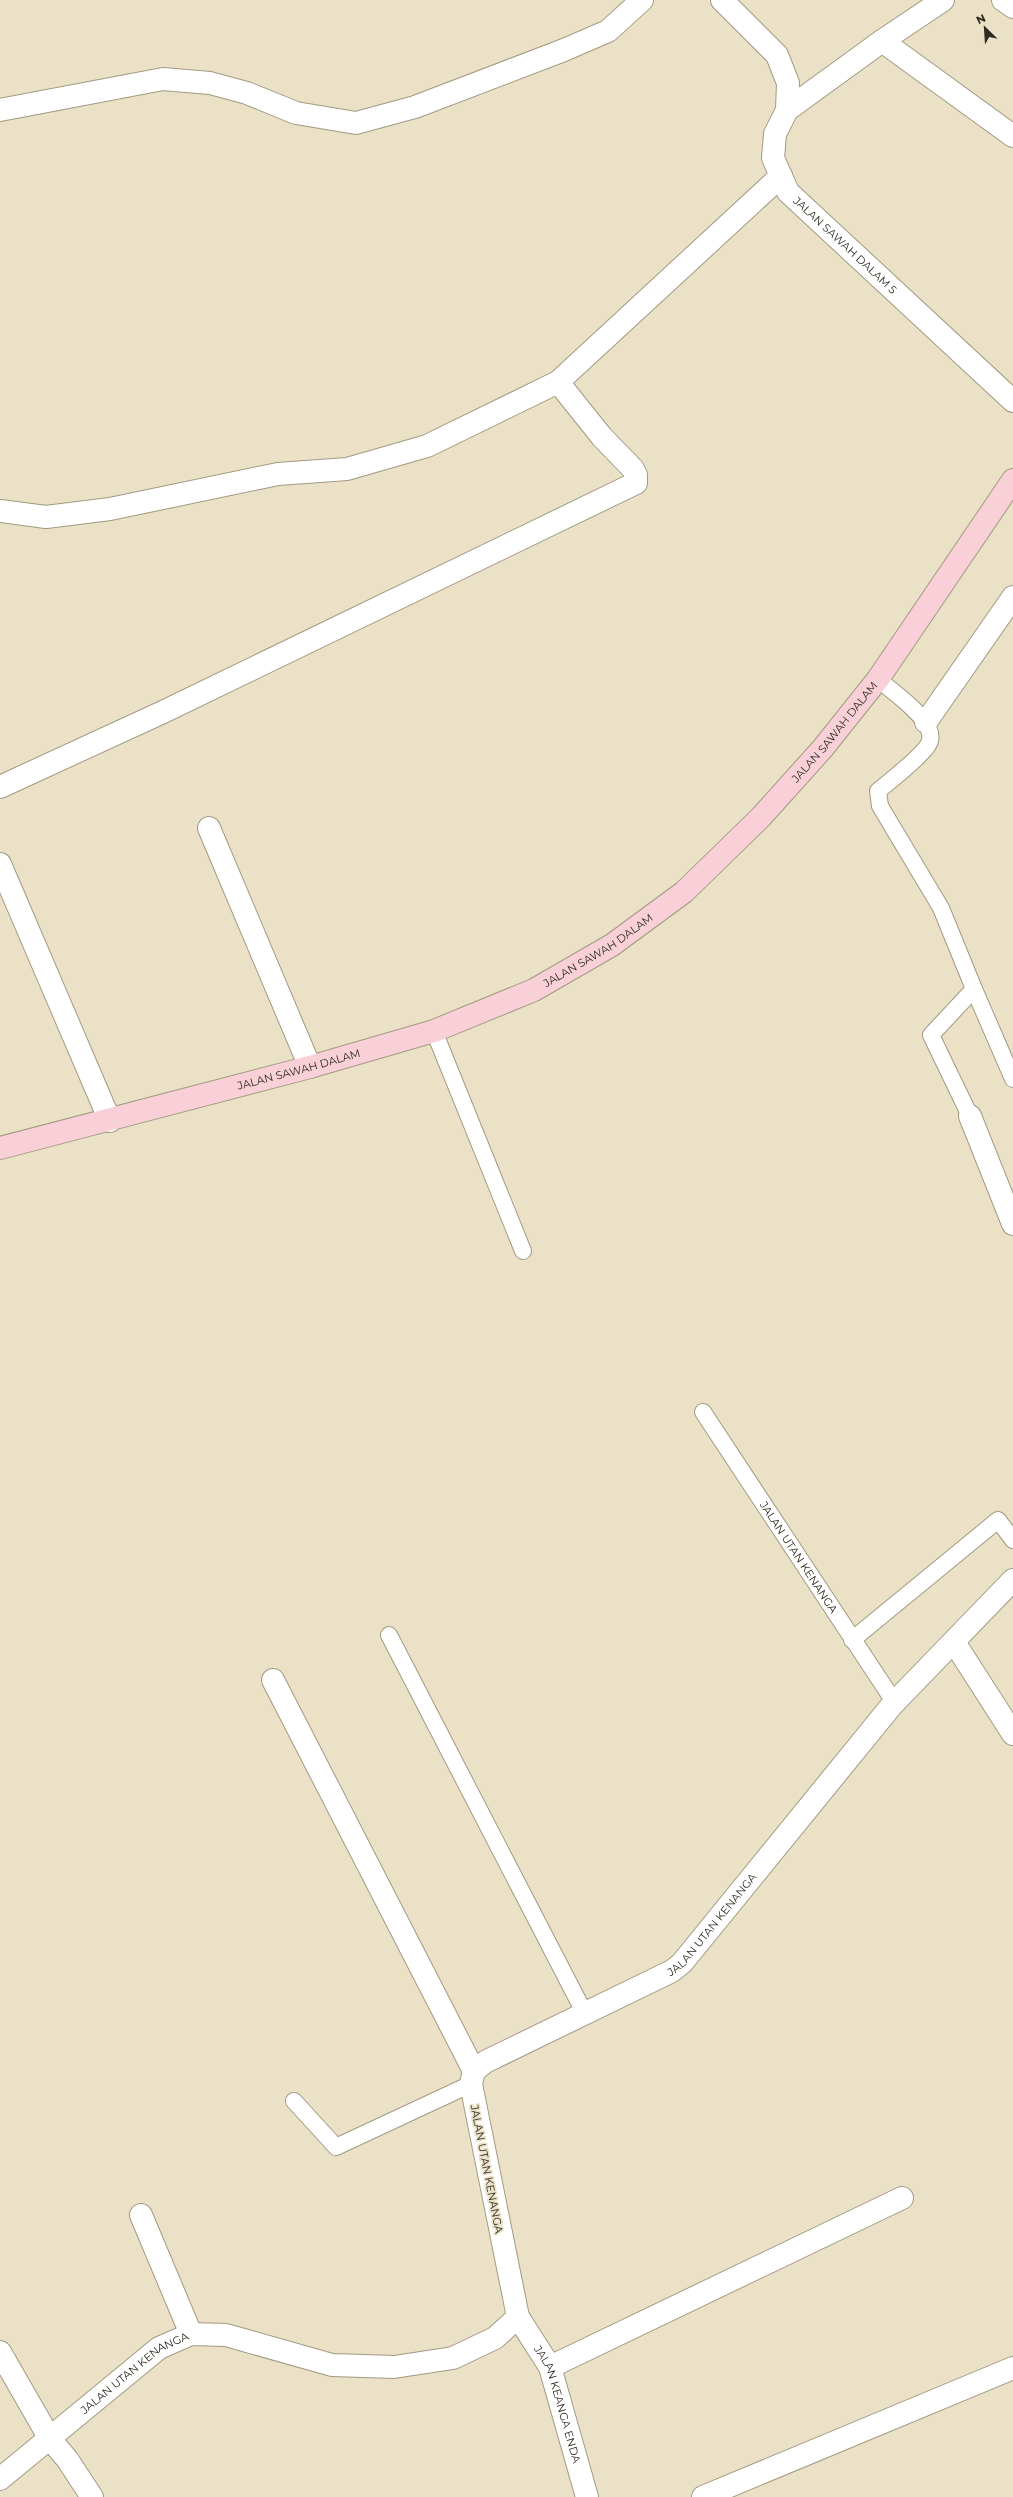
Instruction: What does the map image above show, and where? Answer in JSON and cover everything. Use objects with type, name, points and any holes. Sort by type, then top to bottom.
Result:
[{"type":"street","points":[[0,110],[163,79],[210,83],[247,93],[296,113],[356,123],[415,106],[564,50],[608,31],[642,0]]},
{"type":"street","name":"JALAN SAWAH DALAM 5","points":[[722,0],[777,55],[788,84],[787,110],[775,134],[773,158],[788,192],[1013,401]]},
{"type":"street","points":[[787,110],[882,41],[944,0]]},
{"type":"street","points":[[1003,0],[1013,6]]},
{"type":"street","points":[[882,41],[1013,136]]},
{"type":"street","points":[[0,511],[46,517],[110,509],[278,474],[347,469],[427,446],[558,382],[781,176]]},
{"type":"street","points":[[0,787],[163,712],[636,483],[633,470],[602,437],[558,382]]},
{"type":"street","name":"JALAN SAWAH DALAM","points":[[0,1148],[110,1121],[310,1068],[438,1041],[534,990],[612,945],[684,892],[761,817],[823,748],[886,686],[1013,480]]},
{"type":"street","points":[[921,717],[1013,597]]},
{"type":"street","points":[[209,828],[310,1068]]},
{"type":"street","points":[[0,864],[110,1121]]},
{"type":"street","points":[[970,1116],[1013,1224]]},
{"type":"street","name":"JALAN UTAN KENANGA","points":[[0,2479],[159,2348],[191,2334],[226,2335],[332,2365],[394,2367],[453,2358],[495,2338],[518,2317],[472,2077],[485,2062],[672,1971],[682,1963],[893,1704],[1013,1580]]},
{"type":"street","points":[[954,1642],[1013,1734]]},
{"type":"street","points":[[273,1680],[472,2077]]},
{"type":"street","points":[[550,2367],[902,2198]]},
{"type":"street","points":[[141,2215],[191,2334]]},
{"type":"street","name":"JALAN KEANGA ENDA","points":[[518,2317],[550,2367],[587,2497]]},
{"type":"street","points":[[0,2352],[50,2439],[68,2459],[92,2497]]},
{"type":"street","points":[[702,2497],[1013,2368]]},
{"type":"lane","points":[[886,686],[921,717],[931,733],[929,745],[878,791],[880,806],[941,908],[1013,1079]]},
{"type":"lane","points":[[970,1116],[931,1035],[974,989]]},
{"type":"lane","points":[[438,1041],[523,1251]]},
{"type":"lane","name":"JALAN UTAN KENANGA","points":[[703,1412],[893,1704]]},
{"type":"lane","points":[[852,1640],[998,1520],[1013,1540]]},
{"type":"lane","points":[[389,1634],[585,2014]]},
{"type":"lane","points":[[294,2101],[336,2147],[472,2077]]}]
